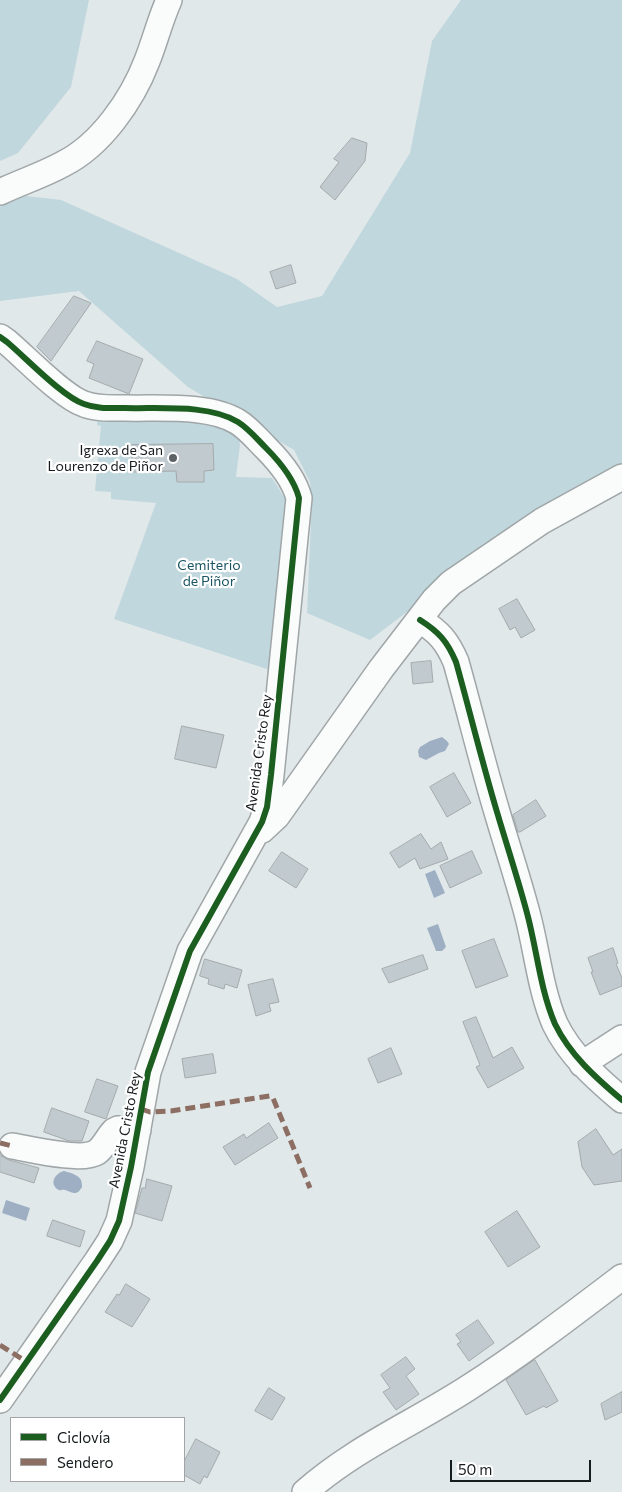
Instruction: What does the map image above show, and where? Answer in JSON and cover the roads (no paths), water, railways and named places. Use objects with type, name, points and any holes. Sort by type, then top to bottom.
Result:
[{"type":"street","points":[[0,192],[64,164],[76,156],[103,131],[118,113],[140,77],[169,0]]},
{"type":"street","name":"Avenida Cristo Rey","points":[[0,337],[71,398],[84,404],[100,408],[209,412],[223,415],[237,422],[248,430],[269,452],[296,488],[299,498],[267,807],[255,838],[190,951],[153,1057],[145,1089],[126,1197],[119,1221],[110,1241],[0,1400]]},
{"type":"street","points":[[255,838],[277,816],[381,669],[434,600],[451,584],[542,521],[622,476]]},
{"type":"street","points":[[420,620],[440,634],[447,643],[456,662],[496,812],[528,917],[543,986],[553,1018],[569,1047],[582,1064],[622,1100]]},
{"type":"street","points":[[271,775],[282,776],[291,774],[333,739]]},
{"type":"street","points":[[582,1064],[622,1038]]},
{"type":"street","points":[[12,1146],[50,1153],[85,1156],[96,1152],[114,1131],[118,1129],[138,1130]]},
{"type":"street","points":[[305,1492],[324,1476],[380,1439],[467,1389],[517,1355],[622,1277]]},
{"type":"place","name":"Igrexa de San Lourenzo de Piñor","points":[[173,458]]},
{"type":"park label","name":"Cemiterio de Piñor","points":[[209,574]]}]
